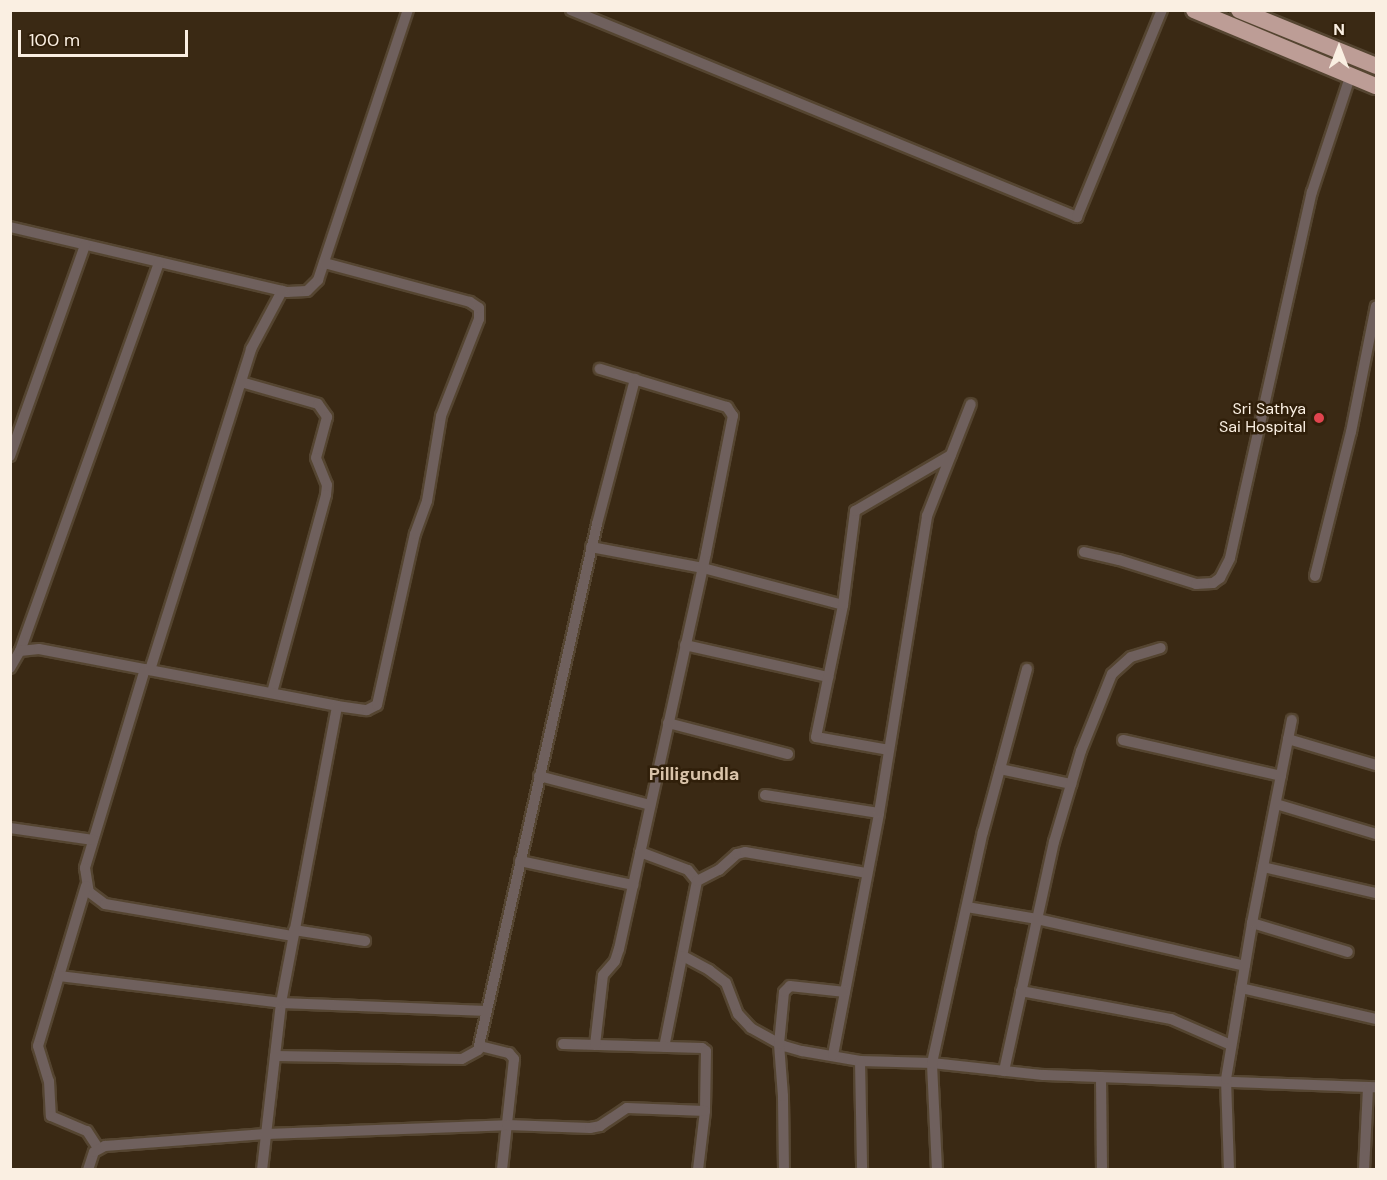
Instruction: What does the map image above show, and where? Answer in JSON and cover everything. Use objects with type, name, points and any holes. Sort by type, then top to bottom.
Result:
[{"type":"highway","points":[[1194,10],[1377,86]]},
{"type":"highway","points":[[1239,10],[1267,16],[1377,66]]},
{"type":"street","points":[[10,227],[282,291],[298,293],[306,291],[318,280],[408,10]]},
{"type":"street","points":[[571,10],[1077,217],[1162,10]]},
{"type":"street","points":[[1084,552],[1196,584],[1213,583],[1220,578],[1230,558],[1312,192],[1351,74]]},
{"type":"street","points":[[10,456],[85,245]]},
{"type":"street","points":[[10,668],[20,651],[159,262]]},
{"type":"street","points":[[20,651],[39,649],[337,706],[367,710],[376,707],[380,701],[415,534],[427,501],[441,416],[479,319],[479,308],[470,302],[324,262]]},
{"type":"street","points":[[98,1148],[87,1131],[56,1120],[50,1111],[49,1081],[38,1046],[86,886],[85,868],[93,840],[240,382],[254,341],[282,291]]},
{"type":"street","points":[[1315,576],[1351,432],[1377,306]]},
{"type":"street","points":[[595,1045],[603,975],[617,957],[703,568],[733,412],[726,407],[600,369]]},
{"type":"street","points":[[275,1056],[462,1059],[474,1054],[480,1046],[591,547],[635,379]]},
{"type":"street","points":[[240,382],[318,404],[327,417],[316,458],[326,481],[326,495],[272,693]]},
{"type":"street","points":[[833,1055],[879,813],[927,516],[971,404]]},
{"type":"street","points":[[889,750],[816,737],[843,605],[855,511],[951,455]]},
{"type":"street","points":[[591,547],[703,568],[843,605]]},
{"type":"street","points":[[685,645],[828,677]]},
{"type":"street","points":[[1004,1071],[1054,842],[1071,784],[1112,674],[1131,657],[1161,648]]},
{"type":"street","points":[[937,1170],[932,1063],[1000,769],[1027,669]]},
{"type":"street","points":[[262,1170],[281,1003],[337,706]]},
{"type":"street","points":[[1229,1170],[1226,1083],[1252,923],[1292,720]]},
{"type":"street","points":[[668,723],[788,754]]},
{"type":"street","points":[[1288,739],[1377,765]]},
{"type":"street","points":[[1123,740],[1281,776]]},
{"type":"street","points":[[1000,769],[1071,784]]},
{"type":"street","points":[[539,776],[650,805]]},
{"type":"street","points":[[765,795],[879,813]]},
{"type":"street","points":[[1276,804],[1377,834]]},
{"type":"street","points":[[10,828],[93,840]]},
{"type":"street","points":[[640,852],[688,870],[697,880]]},
{"type":"street","points":[[697,880],[719,870],[737,854],[745,852],[867,873]]},
{"type":"street","points":[[520,861],[633,885]]},
{"type":"street","points":[[1263,867],[1377,893]]},
{"type":"street","points":[[664,1047],[697,880]]},
{"type":"street","points":[[86,886],[96,899],[105,904],[294,933],[365,941]]},
{"type":"street","points":[[967,907],[1037,919],[1245,966]]},
{"type":"street","points":[[1252,923],[1348,952]]},
{"type":"street","points":[[683,956],[720,978],[730,992],[743,1022],[779,1044],[802,1051],[860,1061],[932,1063],[1004,1071],[1226,1083],[1372,1087],[1364,1170]]},
{"type":"street","points":[[58,976],[281,1003],[488,1011]]},
{"type":"street","points":[[784,1170],[783,1096],[779,1044],[780,1014],[787,987],[845,992]]},
{"type":"street","points":[[1241,988],[1377,1019]]},
{"type":"street","points":[[1021,992],[1171,1019],[1232,1045]]},
{"type":"street","points":[[563,1044],[702,1048],[706,1051],[705,1111],[698,1170]]},
{"type":"street","points":[[480,1046],[509,1053],[514,1059],[502,1170]]},
{"type":"street","points":[[860,1061],[862,1170]]},
{"type":"street","points":[[1101,1077],[1102,1170]]},
{"type":"street","points":[[88,1170],[92,1156],[98,1148],[266,1134],[507,1125],[596,1127],[627,1108],[705,1111]]},
{"type":"place","name":"Sri Sathya Sai Hospital","points":[[1319,418]]},
{"type":"district","name":"Pilligundla","points":[[694,774]]}]
